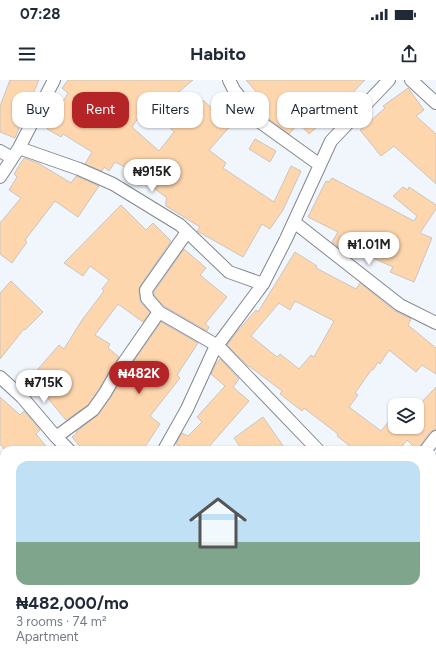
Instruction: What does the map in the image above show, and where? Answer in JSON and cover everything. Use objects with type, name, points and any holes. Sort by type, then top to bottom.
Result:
[{"type":"street","points":[[0,177],[19,148],[54,80]]},
{"type":"street","points":[[229,80],[234,90],[260,122],[320,165]]},
{"type":"street","points":[[166,446],[187,409],[214,350],[263,284],[286,239],[331,140],[389,80]]},
{"type":"street","points":[[411,80],[436,103]]},
{"type":"street","points":[[19,148],[78,169],[113,184],[180,224],[230,272],[263,284]]},
{"type":"street","points":[[0,151],[12,158]]},
{"type":"street","points":[[294,222],[400,305],[436,323]]},
{"type":"street","points":[[187,232],[146,290],[147,298],[159,312],[218,346],[314,446]]},
{"type":"street","points":[[56,437],[93,410],[159,312]]},
{"type":"street","points":[[0,377],[22,397],[65,446]]},
{"type":"street","points":[[429,446],[436,437]]},
{"type":"building","points":[[10,80],[39,80],[34,92],[12,92],[12,128],[19,128],[15,138],[0,132],[0,106]]},
{"type":"building","points":[[68,80],[193,80],[179,92],[137,92],[137,120],[132,127],[159,151],[174,132],[170,128],[203,128],[203,100],[211,107],[211,128],[228,128],[209,150],[226,163],[223,168],[274,202],[291,166],[301,171],[283,210],[270,229],[262,224],[243,257],[197,231],[200,227],[166,206],[167,198],[129,169],[115,162],[109,171],[104,167],[102,171],[85,164],[92,152],[63,134],[61,137],[47,129],[64,128],[64,100],[68,93],[62,88]]},
{"type":"building","points":[[246,80],[365,80],[353,92],[277,92],[277,125],[269,119],[269,92],[256,92]]},
{"type":"building","points":[[408,88],[424,110],[416,116],[436,134],[436,184],[394,146],[381,156],[360,130],[362,128],[372,128],[372,119],[385,108],[383,106]]},
{"type":"building","points":[[281,128],[294,128],[289,134]]},
{"type":"building","points":[[304,128],[316,128],[309,134]]},
{"type":"building","points":[[255,139],[276,151],[270,162],[249,149]]},
{"type":"building","points":[[24,158],[38,163],[71,183],[76,176],[99,186],[78,217],[55,201],[25,240],[27,242],[12,263],[0,254],[0,223],[21,198],[9,190],[17,177],[14,174]]},
{"type":"building","points":[[332,178],[414,221],[417,216],[393,196],[403,187],[408,190],[409,187],[436,205],[436,209],[420,233],[432,238],[414,282],[390,272],[393,267],[355,250],[351,257],[332,242],[338,232],[308,217],[326,181],[329,182]]},
{"type":"building","points":[[121,205],[146,230],[153,223],[171,241],[140,286],[139,291],[141,303],[150,312],[143,322],[118,304],[95,335],[110,344],[108,348],[119,357],[88,405],[66,420],[41,390],[36,396],[27,388],[35,379],[32,376],[59,345],[64,349],[82,320],[104,291],[102,289],[109,280],[90,266],[83,276],[64,263]]},
{"type":"building","points":[[184,249],[206,268],[200,275],[227,297],[205,324],[209,327],[207,331],[164,306],[154,295],[154,292]]},
{"type":"building","points":[[295,252],[317,266],[316,268],[356,289],[360,283],[395,311],[411,319],[408,325],[436,348],[436,374],[422,365],[416,372],[389,350],[380,364],[378,362],[355,393],[358,395],[349,407],[381,431],[388,422],[388,434],[424,434],[424,400],[436,387],[436,430],[430,432],[420,446],[413,446],[407,440],[402,446],[350,446],[337,436],[338,434],[304,408],[302,411],[280,394],[282,391],[249,367],[227,345],[256,310],[258,312]],"holes":[[[295,301],[334,321],[314,357],[311,355],[299,369],[280,354],[277,357],[251,336],[279,303],[290,310]]]},
{"type":"building","points":[[11,281],[43,312],[25,330],[24,329],[0,359],[0,293]]},
{"type":"building","points":[[161,322],[198,343],[177,375],[180,378],[150,416],[160,424],[146,446],[80,446],[72,437],[77,433],[76,432],[99,414]]},
{"type":"building","points":[[220,359],[239,379],[233,387],[249,401],[210,446],[179,446],[176,444],[182,433],[188,436],[202,422],[197,417],[225,386],[211,374]]},
{"type":"building","points":[[0,397],[20,415],[24,411],[40,430],[36,434],[46,446],[2,446],[0,444]]},
{"type":"building","points":[[263,417],[283,446],[239,446],[234,438]]}]
